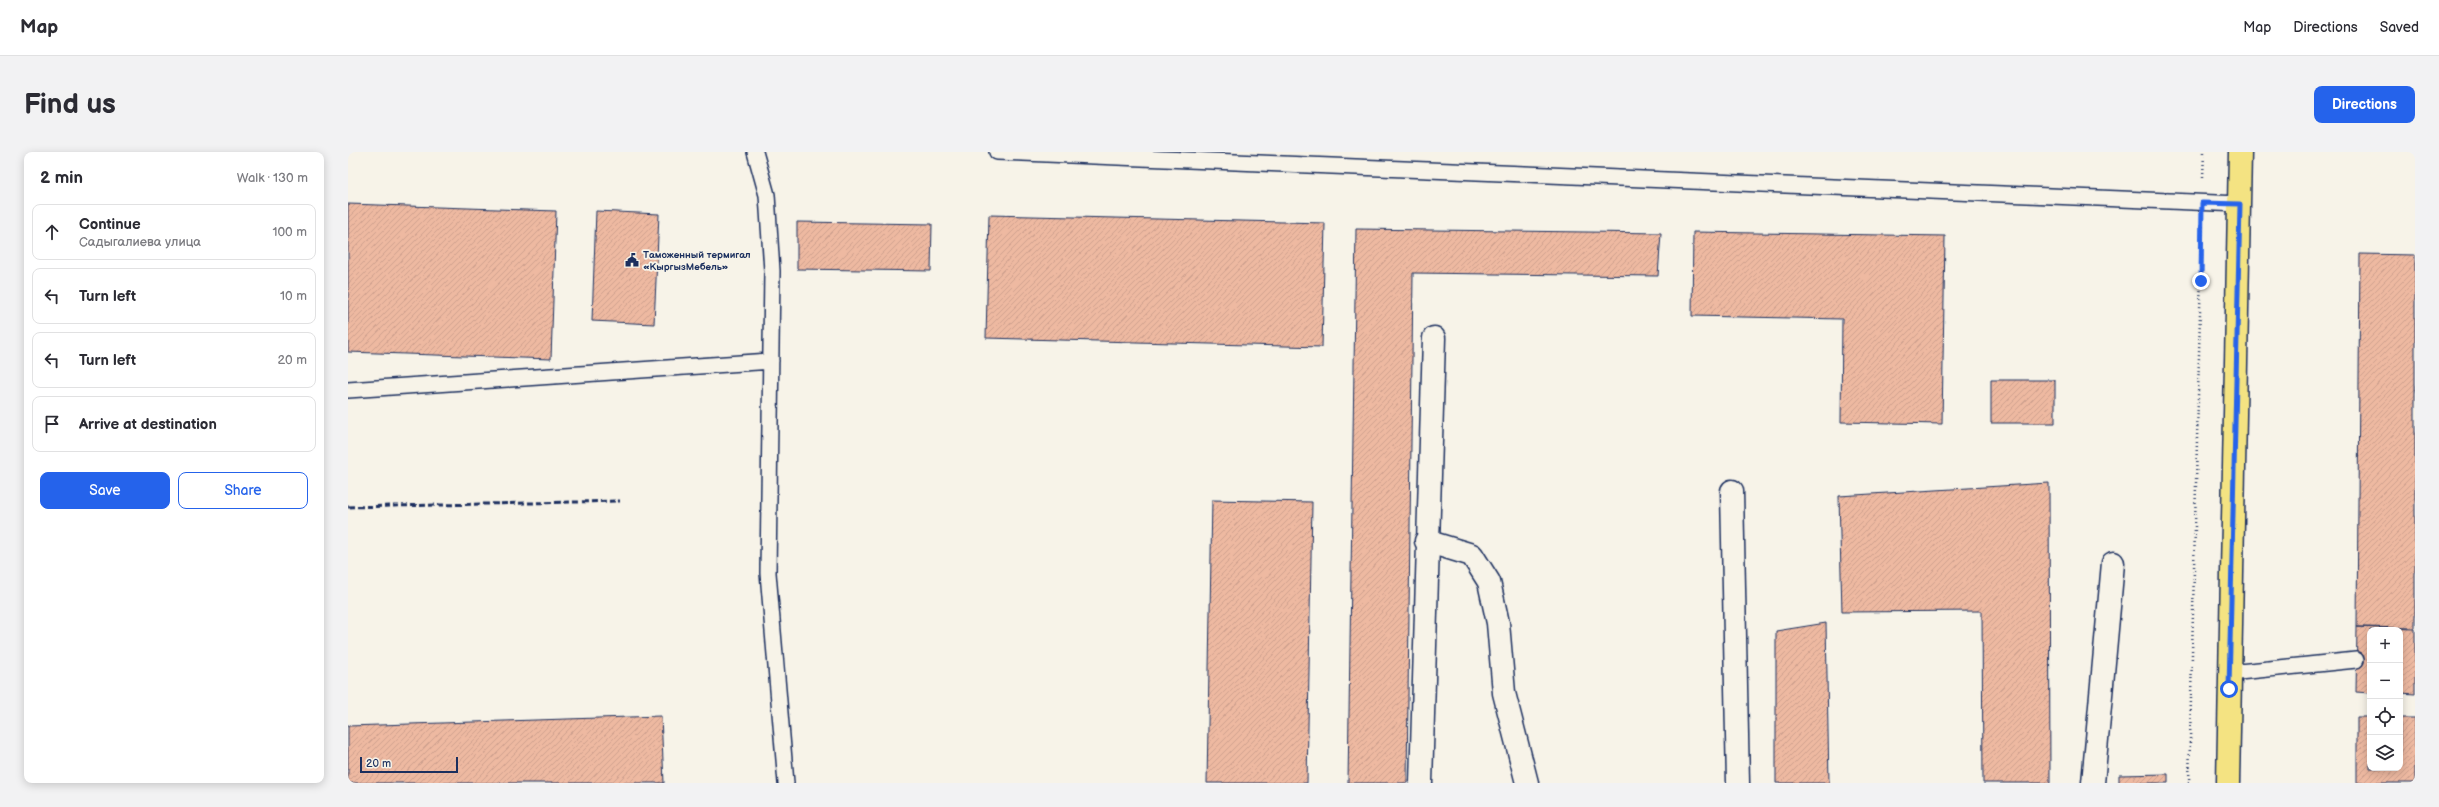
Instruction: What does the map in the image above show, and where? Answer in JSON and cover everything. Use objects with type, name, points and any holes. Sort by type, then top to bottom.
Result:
[{"type":"main road","points":[[2228,783],[2240,152]]},
{"type":"street","points":[[1421,783],[1426,541],[1434,338]]},
{"type":"street","points":[[1732,491],[1738,783]]},
{"type":"street","points":[[1426,541],[1472,555],[1490,582],[1498,623],[1504,693],[1527,783]]},
{"type":"street","points":[[2093,783],[2113,563]]},
{"type":"lane","points":[[755,152],[767,195],[772,270],[768,573],[786,783]]},
{"type":"lane","points":[[997,152],[2240,204]]},
{"type":"lane","points":[[348,390],[771,361]]},
{"type":"lane","points":[[2229,673],[2356,660]]},
{"type":"path","points":[[2189,783],[2204,152]]},
{"type":"building","points":[[348,204],[556,211],[551,359],[348,352]]},
{"type":"building","points":[[596,211],[659,214],[654,324],[592,321]]},
{"type":"building","points":[[989,215],[1325,223],[1322,347],[986,338]]},
{"type":"building","points":[[797,222],[932,224],[931,271],[797,269]]},
{"type":"building","points":[[1356,229],[1661,233],[1658,276],[1413,273],[1407,783],[1348,783]]},
{"type":"building","points":[[1693,232],[1945,236],[1942,424],[1841,422],[1842,319],[1692,316]]},
{"type":"building","points":[[2360,254],[2415,255],[2415,628],[2357,627]]},
{"type":"building","points":[[1991,380],[2055,380],[2055,423],[1991,423]]},
{"type":"building","points":[[2049,483],[2050,783],[1983,783],[1982,611],[1842,612],[1839,496]]},
{"type":"building","points":[[1212,500],[1312,502],[1307,783],[1207,783]]},
{"type":"building","points":[[1826,623],[1829,783],[1776,783],[1776,631]]},
{"type":"building","points":[[2357,627],[2367,627],[2367,693],[2356,692]]},
{"type":"building","points":[[2403,629],[2415,629],[2415,694],[2403,693]]},
{"type":"building","points":[[661,716],[664,783],[348,783],[348,726]]},
{"type":"building","points":[[2357,717],[2367,717],[2367,771],[2403,771],[2403,718],[2415,718],[2415,783],[2357,783]]},
{"type":"building","points":[[2168,774],[2168,783],[2119,783],[2119,775]]},
{"type":"railway","points":[[348,507],[620,501]]},
{"type":"place","name":"Таможенный термигал «КыргызМебель»","points":[[632,260]]},
{"type":"route","points":[[2201,281],[2202,203],[2240,204],[2229,689]]}]
